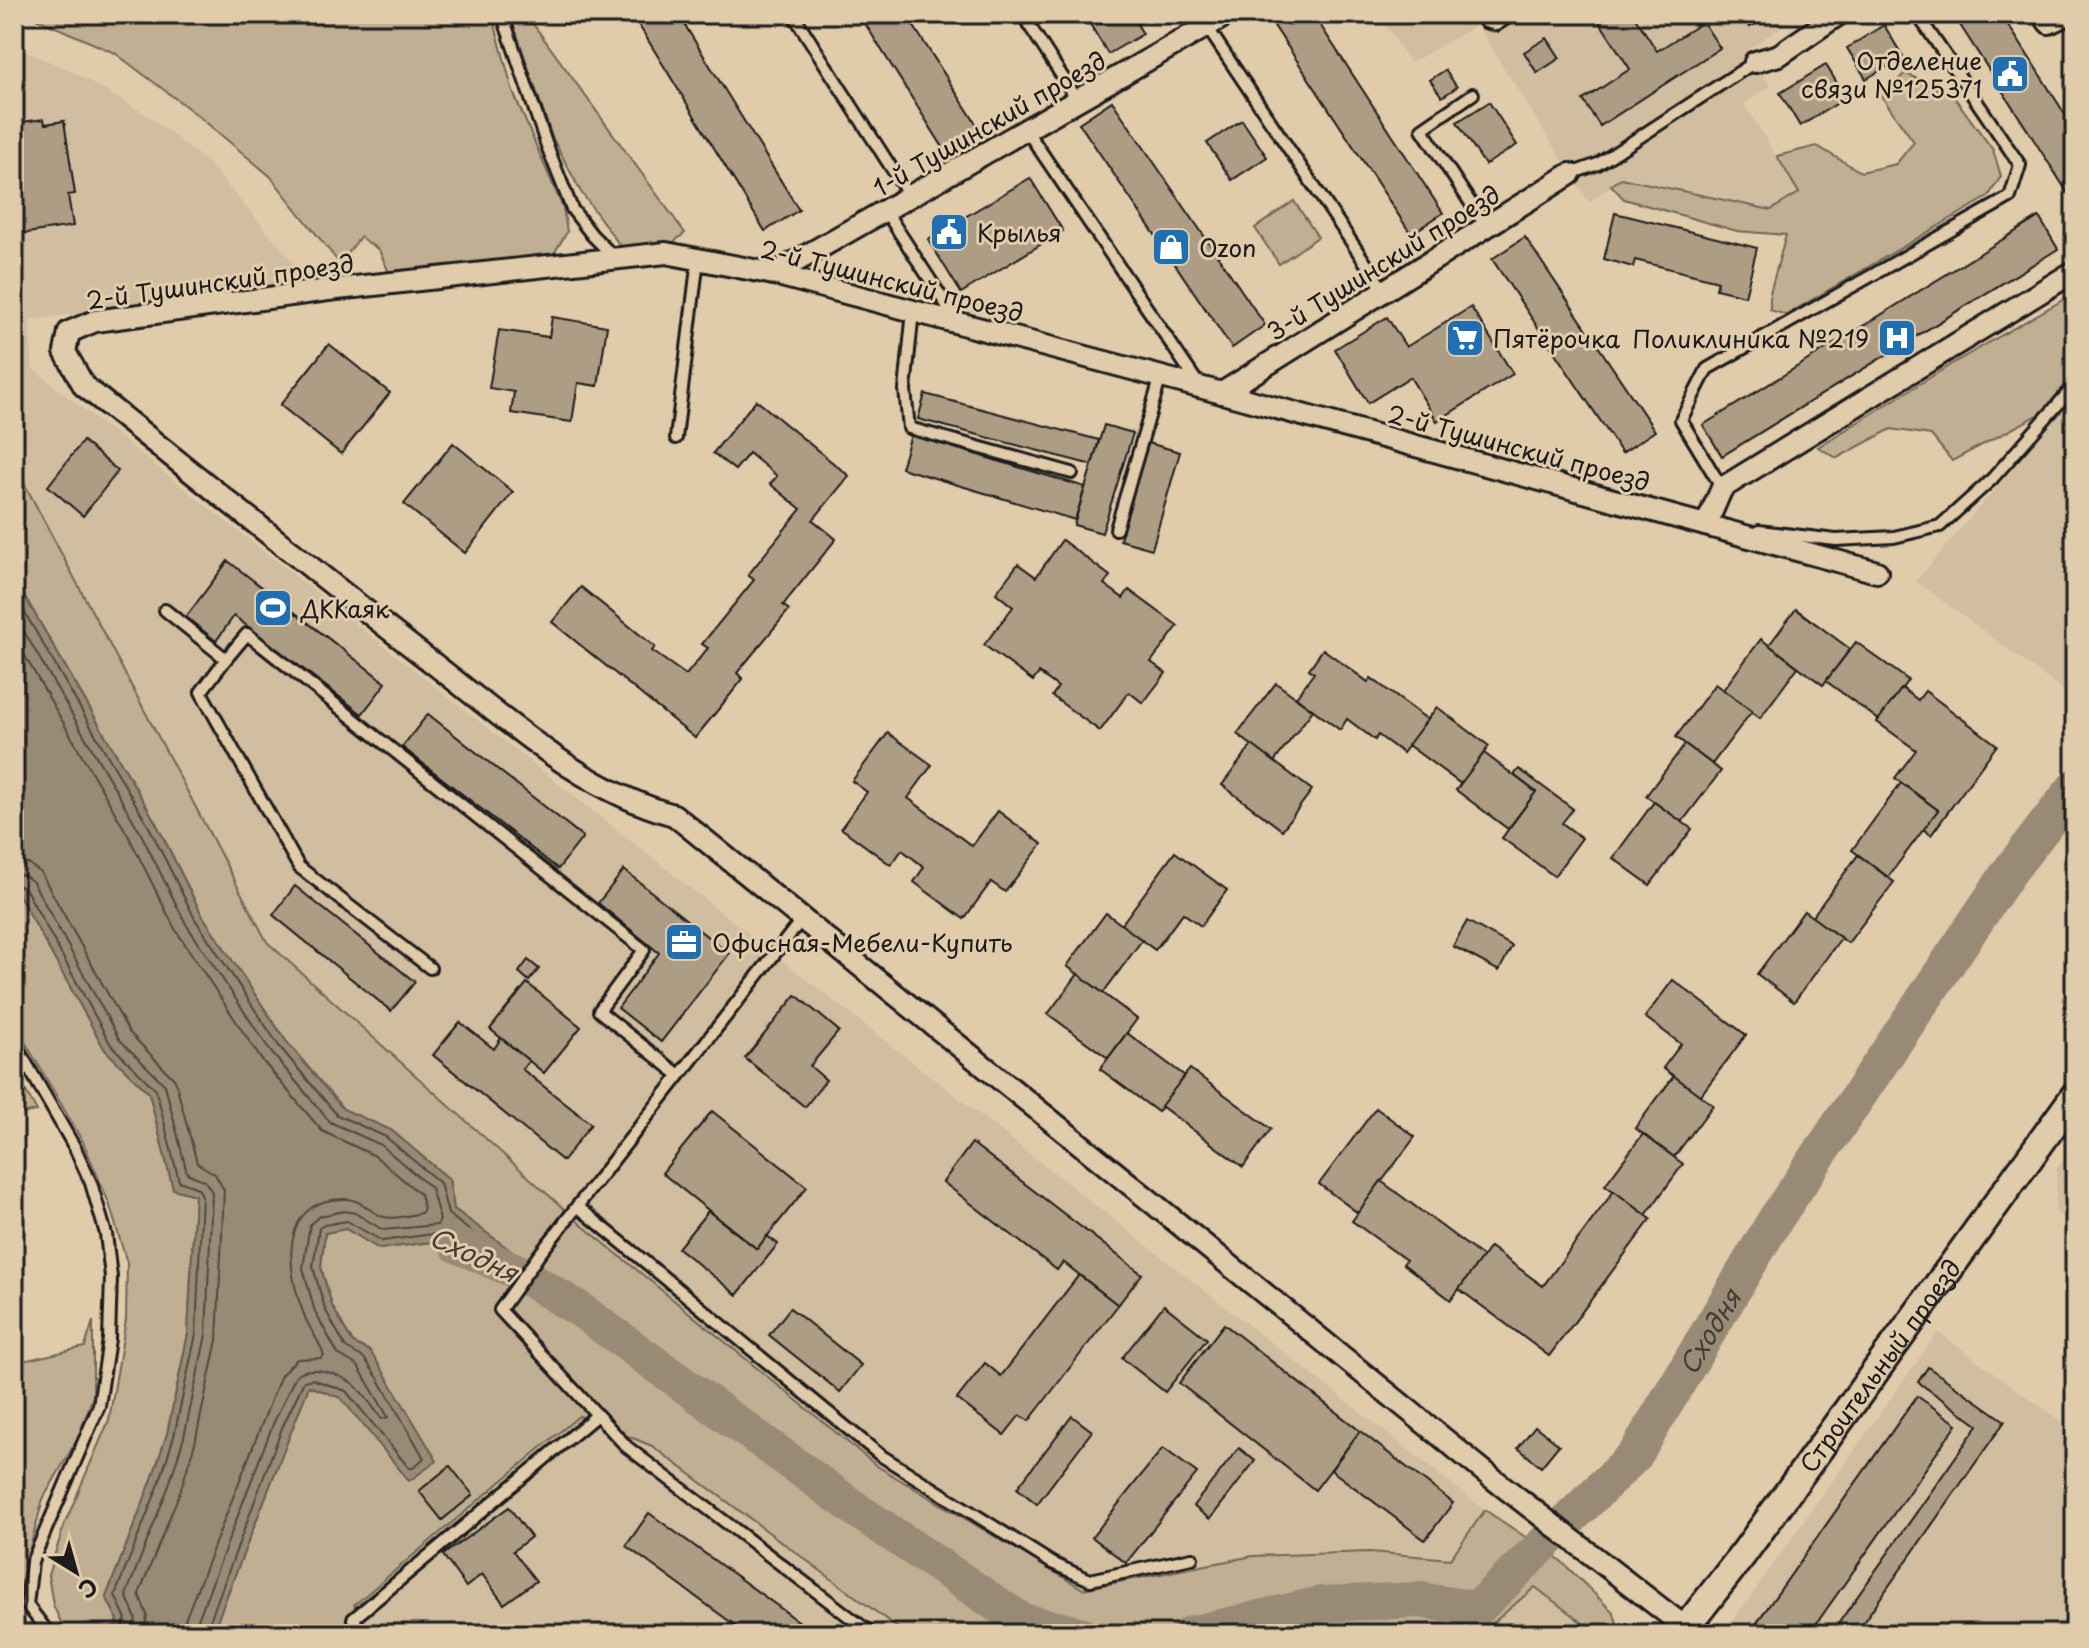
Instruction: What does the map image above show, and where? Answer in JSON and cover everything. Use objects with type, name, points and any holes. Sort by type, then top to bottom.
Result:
[{"type":"street","name":"1-й Тушинский проезд","points":[[774,274],[1228,14]]},
{"type":"street","points":[[1755,62],[1779,55],[1839,14]]},
{"type":"street","points":[[2043,14],[2049,23],[2068,14]]},
{"type":"street","name":"3-й Тушинский проезд","points":[[1222,393],[1570,174]]},
{"type":"street","name":"2-й Тушинский проезд","points":[[802,919],[674,815],[643,807],[563,764],[84,386],[65,352],[69,332],[95,321],[328,290],[666,253],[774,274],[1161,376],[1877,572]]},
{"type":"street","points":[[1706,525],[1722,488],[2075,271]]},
{"type":"street","points":[[802,919],[1683,1631]]},
{"type":"street","name":"Строительный проезд","points":[[1683,1631],[1744,1553],[2075,1095]]},
{"type":"lane","points":[[502,14],[572,209],[615,258]]},
{"type":"lane","points":[[793,14],[910,198]]},
{"type":"lane","points":[[1022,14],[1078,101]]},
{"type":"lane","points":[[1480,14],[1485,22],[1496,25],[1513,14]]},
{"type":"lane","points":[[1722,488],[1681,420],[1707,369],[2010,197],[2020,165],[1917,14]]},
{"type":"lane","points":[[1207,27],[1385,292]]},
{"type":"lane","points":[[1570,174],[1598,164],[1755,62]]},
{"type":"lane","points":[[1473,94],[1422,129],[1487,228]]},
{"type":"lane","points":[[1027,131],[1200,387]]},
{"type":"lane","points":[[886,212],[958,323]]},
{"type":"lane","points":[[676,438],[698,259]]},
{"type":"lane","points":[[913,311],[905,390],[909,428],[1072,473]]},
{"type":"lane","points":[[1116,529],[1161,376]]},
{"type":"lane","points":[[1706,525],[1836,540],[1894,537],[1940,526],[1992,479],[2075,385]]},
{"type":"lane","points":[[165,610],[226,659]]},
{"type":"lane","points":[[430,968],[299,867],[201,692],[247,634],[644,950],[599,1011],[679,1075]]},
{"type":"lane","points":[[802,919],[539,1255],[500,1310],[627,1447],[872,1634]]},
{"type":"lane","points":[[14,1042],[75,1148],[91,1183],[106,1234],[111,1277],[109,1339],[99,1406],[32,1562],[27,1605],[45,1632]]},
{"type":"lane","points":[[577,1206],[880,1455],[1052,1563],[1090,1580],[1192,1558]]},
{"type":"lane","points":[[364,1634],[353,1619],[597,1415]]},
{"type":"shaded area","points":[[26,14],[492,14],[513,92],[563,208],[567,232],[553,255],[390,275],[379,250],[360,237],[340,264],[270,176],[196,114],[115,53]]},
{"type":"shaded area","points":[[510,14],[543,14],[531,21],[685,233],[667,247],[624,251],[581,192],[552,137]]},
{"type":"shaded area","points":[[1379,14],[1801,14],[1748,49],[1770,86],[1744,104],[1799,193],[1771,210],[1621,178],[1589,202],[1477,25],[1410,63]]},
{"type":"shaded area","points":[[14,47],[69,70],[147,115],[208,163],[312,284],[29,320],[33,369],[1485,1510],[1450,1559],[1370,1552],[1253,1556],[1083,1589],[877,1466],[583,1226],[267,942],[14,464]]},
{"type":"shaded area","points":[[1905,73],[1954,97],[1993,150],[2001,176],[1988,197],[1786,315],[1770,310],[1770,293],[1786,235],[1737,231],[1624,199],[1611,185],[1621,178],[1771,210],[1799,193],[1777,156],[1817,146],[1861,172],[1896,164],[1914,142],[1882,97]]},
{"type":"shaded area","points":[[1294,201],[1318,237],[1279,264],[1255,228]]},
{"type":"shaded area","points":[[2075,293],[2075,373],[2042,413],[1952,461],[1931,435],[1891,429],[1837,458],[1818,447],[1955,362]]},
{"type":"shaded area","points":[[2075,393],[2075,699],[1916,581]]},
{"type":"shaded area","points":[[14,464],[267,942],[583,1226],[877,1466],[1083,1589],[1253,1556],[1370,1552],[1450,1559],[1485,1510],[1560,1560],[1614,1613],[1620,1634],[1597,1634],[1535,1587],[1480,1634],[906,1634],[652,1446],[579,1416],[354,1605],[372,1634],[212,1634],[309,1386],[341,1397],[409,1480],[370,1351],[353,1343],[332,1306],[321,1267],[325,1233],[346,1229],[380,1249],[431,1242],[495,1279],[510,1250],[454,1209],[449,1179],[391,1130],[343,1109],[286,1041],[202,915],[156,823],[14,578]]},
{"type":"shaded area","points":[[14,886],[105,1050],[149,1093],[173,1189],[195,1195],[188,1334],[167,1434],[106,1597],[118,1620],[109,1634],[70,1634],[65,1631],[53,1605],[48,1575],[65,1523],[109,1420],[126,1320],[127,1263],[109,1203],[83,1142],[14,1023]]},
{"type":"shaded area","points":[[14,1070],[37,1111],[14,1115]]},
{"type":"shaded area","points":[[2075,1144],[2075,1226],[2055,1212],[2057,1169]]},
{"type":"shaded area","points":[[93,1321],[93,1396],[78,1438],[43,1499],[17,1597],[23,1631],[22,1634],[14,1634],[14,1363],[85,1347]]},
{"type":"shaded area","points":[[1938,1332],[2075,1432],[2075,1634],[1724,1634]]},
{"type":"shaded area","points":[[579,1416],[652,1446],[906,1634],[372,1634],[353,1605]]},
{"type":"shaded area","points":[[1535,1587],[1597,1634],[1480,1634]]},
{"type":"water","points":[[14,578],[156,823],[202,915],[286,1041],[343,1109],[391,1130],[449,1179],[454,1209],[510,1250],[496,1279],[431,1242],[379,1249],[346,1229],[325,1233],[321,1267],[332,1306],[353,1343],[370,1351],[437,1461],[409,1481],[341,1398],[309,1386],[212,1634],[109,1634],[118,1620],[106,1597],[167,1434],[188,1334],[195,1195],[173,1189],[149,1093],[105,1050],[14,886]]},
{"type":"building","points":[[632,14],[678,14],[799,210],[765,231]]},
{"type":"building","points":[[859,14],[906,14],[980,130],[946,152]]},
{"type":"building","points":[[1084,14],[1131,14],[1143,34],[1108,54]]},
{"type":"building","points":[[1282,14],[1313,14],[1443,213],[1411,234],[1271,21]]},
{"type":"building","points":[[1633,14],[1657,51],[1703,22],[1720,48],[1600,126],[1583,100],[1630,69],[1595,15]]},
{"type":"building","points":[[1742,14],[1764,14],[1766,17],[1750,27]]},
{"type":"building","points":[[1953,14],[2001,14],[2018,40],[2075,130],[2075,204]]},
{"type":"building","points":[[1884,25],[1903,57],[1866,79],[1847,48]]},
{"type":"building","points":[[1547,38],[1560,58],[1537,73],[1524,52]]},
{"type":"building","points":[[1826,65],[1846,98],[1800,126],[1780,93]]},
{"type":"building","points":[[1445,70],[1457,87],[1442,97],[1430,80]]},
{"type":"building","points":[[1112,101],[1265,325],[1232,348],[1079,123]]},
{"type":"building","points":[[1489,102],[1517,145],[1485,165],[1457,122]]},
{"type":"building","points":[[44,119],[45,124],[64,121],[75,194],[68,195],[73,226],[14,235],[14,123]]},
{"type":"building","points":[[1242,120],[1267,157],[1232,180],[1207,143]]},
{"type":"building","points":[[1030,178],[1063,231],[961,293],[928,239]]},
{"type":"building","points":[[1615,213],[1757,248],[1745,296],[1716,289],[1718,281],[1635,260],[1633,267],[1604,259]]},
{"type":"building","points":[[2039,217],[2058,249],[1722,456],[1703,425]]},
{"type":"building","points":[[1525,237],[1655,431],[1622,453],[1492,259]]},
{"type":"building","points":[[1471,307],[1513,374],[1437,421],[1410,377],[1368,403],[1335,349],[1387,317],[1406,347]]},
{"type":"building","points":[[552,317],[607,326],[598,386],[578,383],[572,422],[511,413],[514,392],[489,388],[499,330],[549,337]]},
{"type":"building","points":[[329,344],[390,393],[341,454],[280,405]]},
{"type":"building","points":[[925,394],[1099,440],[1092,465],[918,419]]},
{"type":"building","points":[[756,400],[849,476],[813,520],[836,539],[783,605],[789,610],[737,673],[743,679],[695,738],[552,622],[581,587],[655,647],[652,651],[686,675],[708,648],[702,644],[754,580],[748,575],[801,509],[770,484],[777,476],[749,453],[735,470],[713,453]]},
{"type":"building","points":[[1104,425],[1133,433],[1102,533],[1074,525]]},
{"type":"building","points":[[911,435],[1085,487],[1075,520],[901,468]]},
{"type":"building","points":[[83,441],[118,471],[83,516],[48,486]]},
{"type":"building","points":[[453,443],[513,492],[465,553],[404,504]]},
{"type":"building","points":[[1148,443],[1180,452],[1152,549],[1120,540]]},
{"type":"building","points":[[1062,540],[1110,576],[1104,584],[1123,598],[1129,590],[1178,626],[1151,662],[1166,673],[1143,703],[1129,692],[1100,731],[1052,696],[1058,687],[1039,673],[1033,681],[984,645],[1013,607],[996,593],[1018,564],[1036,577]]},
{"type":"building","points":[[228,561],[386,683],[362,714],[234,616],[216,641],[186,617]]},
{"type":"building","points":[[1796,609],[1850,649],[1823,685],[1769,645]]},
{"type":"building","points":[[1761,639],[1798,667],[1760,718],[1723,690]]},
{"type":"building","points":[[1856,642],[1908,680],[1879,720],[1826,681]]},
{"type":"building","points":[[1323,649],[1368,682],[1371,678],[1428,720],[1403,753],[1378,735],[1375,740],[1347,719],[1340,730],[1296,697],[1314,673],[1309,669]]},
{"type":"building","points":[[1276,683],[1313,710],[1274,762],[1237,734]]},
{"type":"building","points":[[1715,684],[1752,711],[1712,764],[1676,737]]},
{"type":"building","points":[[1902,688],[1918,700],[1925,691],[1997,745],[1931,835],[1923,829],[1938,810],[1895,778],[1916,750],[1877,722]]},
{"type":"building","points":[[1437,707],[1489,746],[1461,784],[1408,745]]},
{"type":"building","points":[[428,714],[583,837],[558,869],[402,747]]},
{"type":"building","points":[[888,733],[932,765],[908,798],[972,846],[998,811],[1042,844],[1005,892],[991,882],[964,919],[914,882],[924,867],[902,850],[891,865],[841,828],[867,792],[852,781]]},
{"type":"building","points":[[1685,744],[1721,771],[1682,822],[1646,796]]},
{"type":"building","points":[[1252,745],[1312,790],[1282,830],[1222,785]]},
{"type":"building","points":[[1484,753],[1536,792],[1508,829],[1456,790]]},
{"type":"building","points":[[1519,769],[1573,809],[1562,823],[1582,838],[1554,876],[1502,838],[1536,792],[1514,775]]},
{"type":"building","points":[[1901,783],[1938,810],[1888,877],[1852,850]]},
{"type":"building","points":[[1654,802],[1692,829],[1650,885],[1613,858]]},
{"type":"building","points":[[1175,852],[1227,890],[1201,926],[1183,913],[1155,950],[1121,925]]},
{"type":"building","points":[[1858,855],[1894,882],[1848,943],[1812,917]]},
{"type":"building","points":[[624,870],[729,954],[661,1042],[618,1008],[659,953],[598,903]]},
{"type":"building","points":[[295,886],[415,982],[391,1011],[273,915]]},
{"type":"building","points":[[1804,911],[1841,938],[1794,1002],[1757,974]]},
{"type":"building","points":[[1106,913],[1142,940],[1103,993],[1067,966]]},
{"type":"building","points":[[1467,921],[1512,946],[1499,971],[1453,946]]},
{"type":"building","points":[[528,960],[539,969],[529,981],[519,972]]},
{"type":"building","points":[[1078,974],[1137,1019],[1108,1058],[1048,1014]]},
{"type":"building","points":[[1673,980],[1746,1035],[1700,1096],[1663,1068],[1681,1044],[1645,1017]]},
{"type":"building","points":[[527,983],[581,1027],[544,1073],[490,1029]]},
{"type":"building","points":[[796,995],[839,1031],[810,1066],[826,1080],[805,1107],[745,1058]]},
{"type":"building","points":[[460,1022],[494,1049],[501,1038],[529,1061],[522,1069],[591,1124],[563,1161],[433,1055]]},
{"type":"building","points":[[1127,1033],[1185,1076],[1158,1112],[1100,1069]]},
{"type":"building","points":[[1190,1069],[1271,1129],[1243,1167],[1161,1106]]},
{"type":"building","points":[[1674,1076],[1713,1105],[1674,1157],[1635,1128]]},
{"type":"building","points":[[1376,1108],[1415,1137],[1358,1213],[1319,1184]]},
{"type":"building","points":[[712,1111],[807,1187],[757,1249],[662,1173]]},
{"type":"building","points":[[1643,1134],[1683,1164],[1646,1215],[1605,1185]]},
{"type":"building","points":[[972,1143],[1142,1274],[1118,1305],[1063,1262],[1057,1270],[943,1182]]},
{"type":"building","points":[[1381,1181],[1483,1257],[1451,1300],[1403,1264],[1406,1260],[1352,1221]]},
{"type":"building","points":[[1614,1191],[1651,1219],[1549,1356],[1459,1289],[1490,1247],[1543,1286]]},
{"type":"building","points":[[2075,1195],[2075,1217],[2064,1209]]},
{"type":"building","points":[[708,1211],[757,1249],[767,1236],[778,1244],[737,1295],[678,1248]]},
{"type":"building","points":[[1079,1275],[1118,1305],[1029,1421],[1020,1415],[1004,1435],[957,1399],[985,1363],[1001,1376]]},
{"type":"building","points":[[1164,1305],[1207,1339],[1165,1392],[1122,1358]]},
{"type":"building","points":[[790,1308],[861,1365],[840,1392],[769,1335]]},
{"type":"building","points":[[1224,1324],[1360,1431],[1315,1490],[1179,1383]]},
{"type":"building","points":[[1928,1367],[2005,1421],[1855,1634],[1831,1634],[1978,1425],[1918,1382]]},
{"type":"building","points":[[1917,1396],[1957,1424],[1809,1634],[1749,1634]]},
{"type":"building","points":[[1072,1416],[1092,1431],[1037,1504],[1017,1488]]},
{"type":"building","points":[[1535,1426],[1559,1445],[1541,1467],[1518,1448]]},
{"type":"building","points":[[1360,1431],[1453,1503],[1425,1540],[1331,1470]]},
{"type":"building","points":[[1163,1448],[1197,1473],[1126,1563],[1092,1537]]},
{"type":"building","points":[[1239,1448],[1255,1461],[1210,1519],[1193,1506]]},
{"type":"building","points":[[450,1466],[473,1495],[442,1520],[419,1491]]},
{"type":"building","points":[[509,1507],[531,1537],[513,1551],[536,1581],[504,1604],[482,1574],[466,1587],[443,1555]]},
{"type":"building","points":[[649,1513],[816,1634],[747,1634],[626,1546]]},
{"type":"waterway","name":"Сходня","points":[[1190,1634],[1321,1604],[1420,1600],[1477,1609],[1635,1455],[1775,1220],[2009,872],[2075,787]]},
{"type":"waterway","name":"Сходня","points":[[457,1245],[518,1272],[579,1309],[864,1515],[1022,1621],[1079,1634]]},
{"type":"place","name":"Отделение связи №125371","points":[[2010,74]]},
{"type":"place","name":"Крылья","points":[[949,232]]},
{"type":"place","name":"Ozon","points":[[1171,247]]},
{"type":"place","name":"Пятёрочка","points":[[1465,338]]},
{"type":"place","name":"Поликлиника №219","points":[[1897,338]]},
{"type":"place","name":"ДККаяк","points":[[273,608]]},
{"type":"place","name":"Офисная-Мебели-Купить","points":[[684,942]]}]
